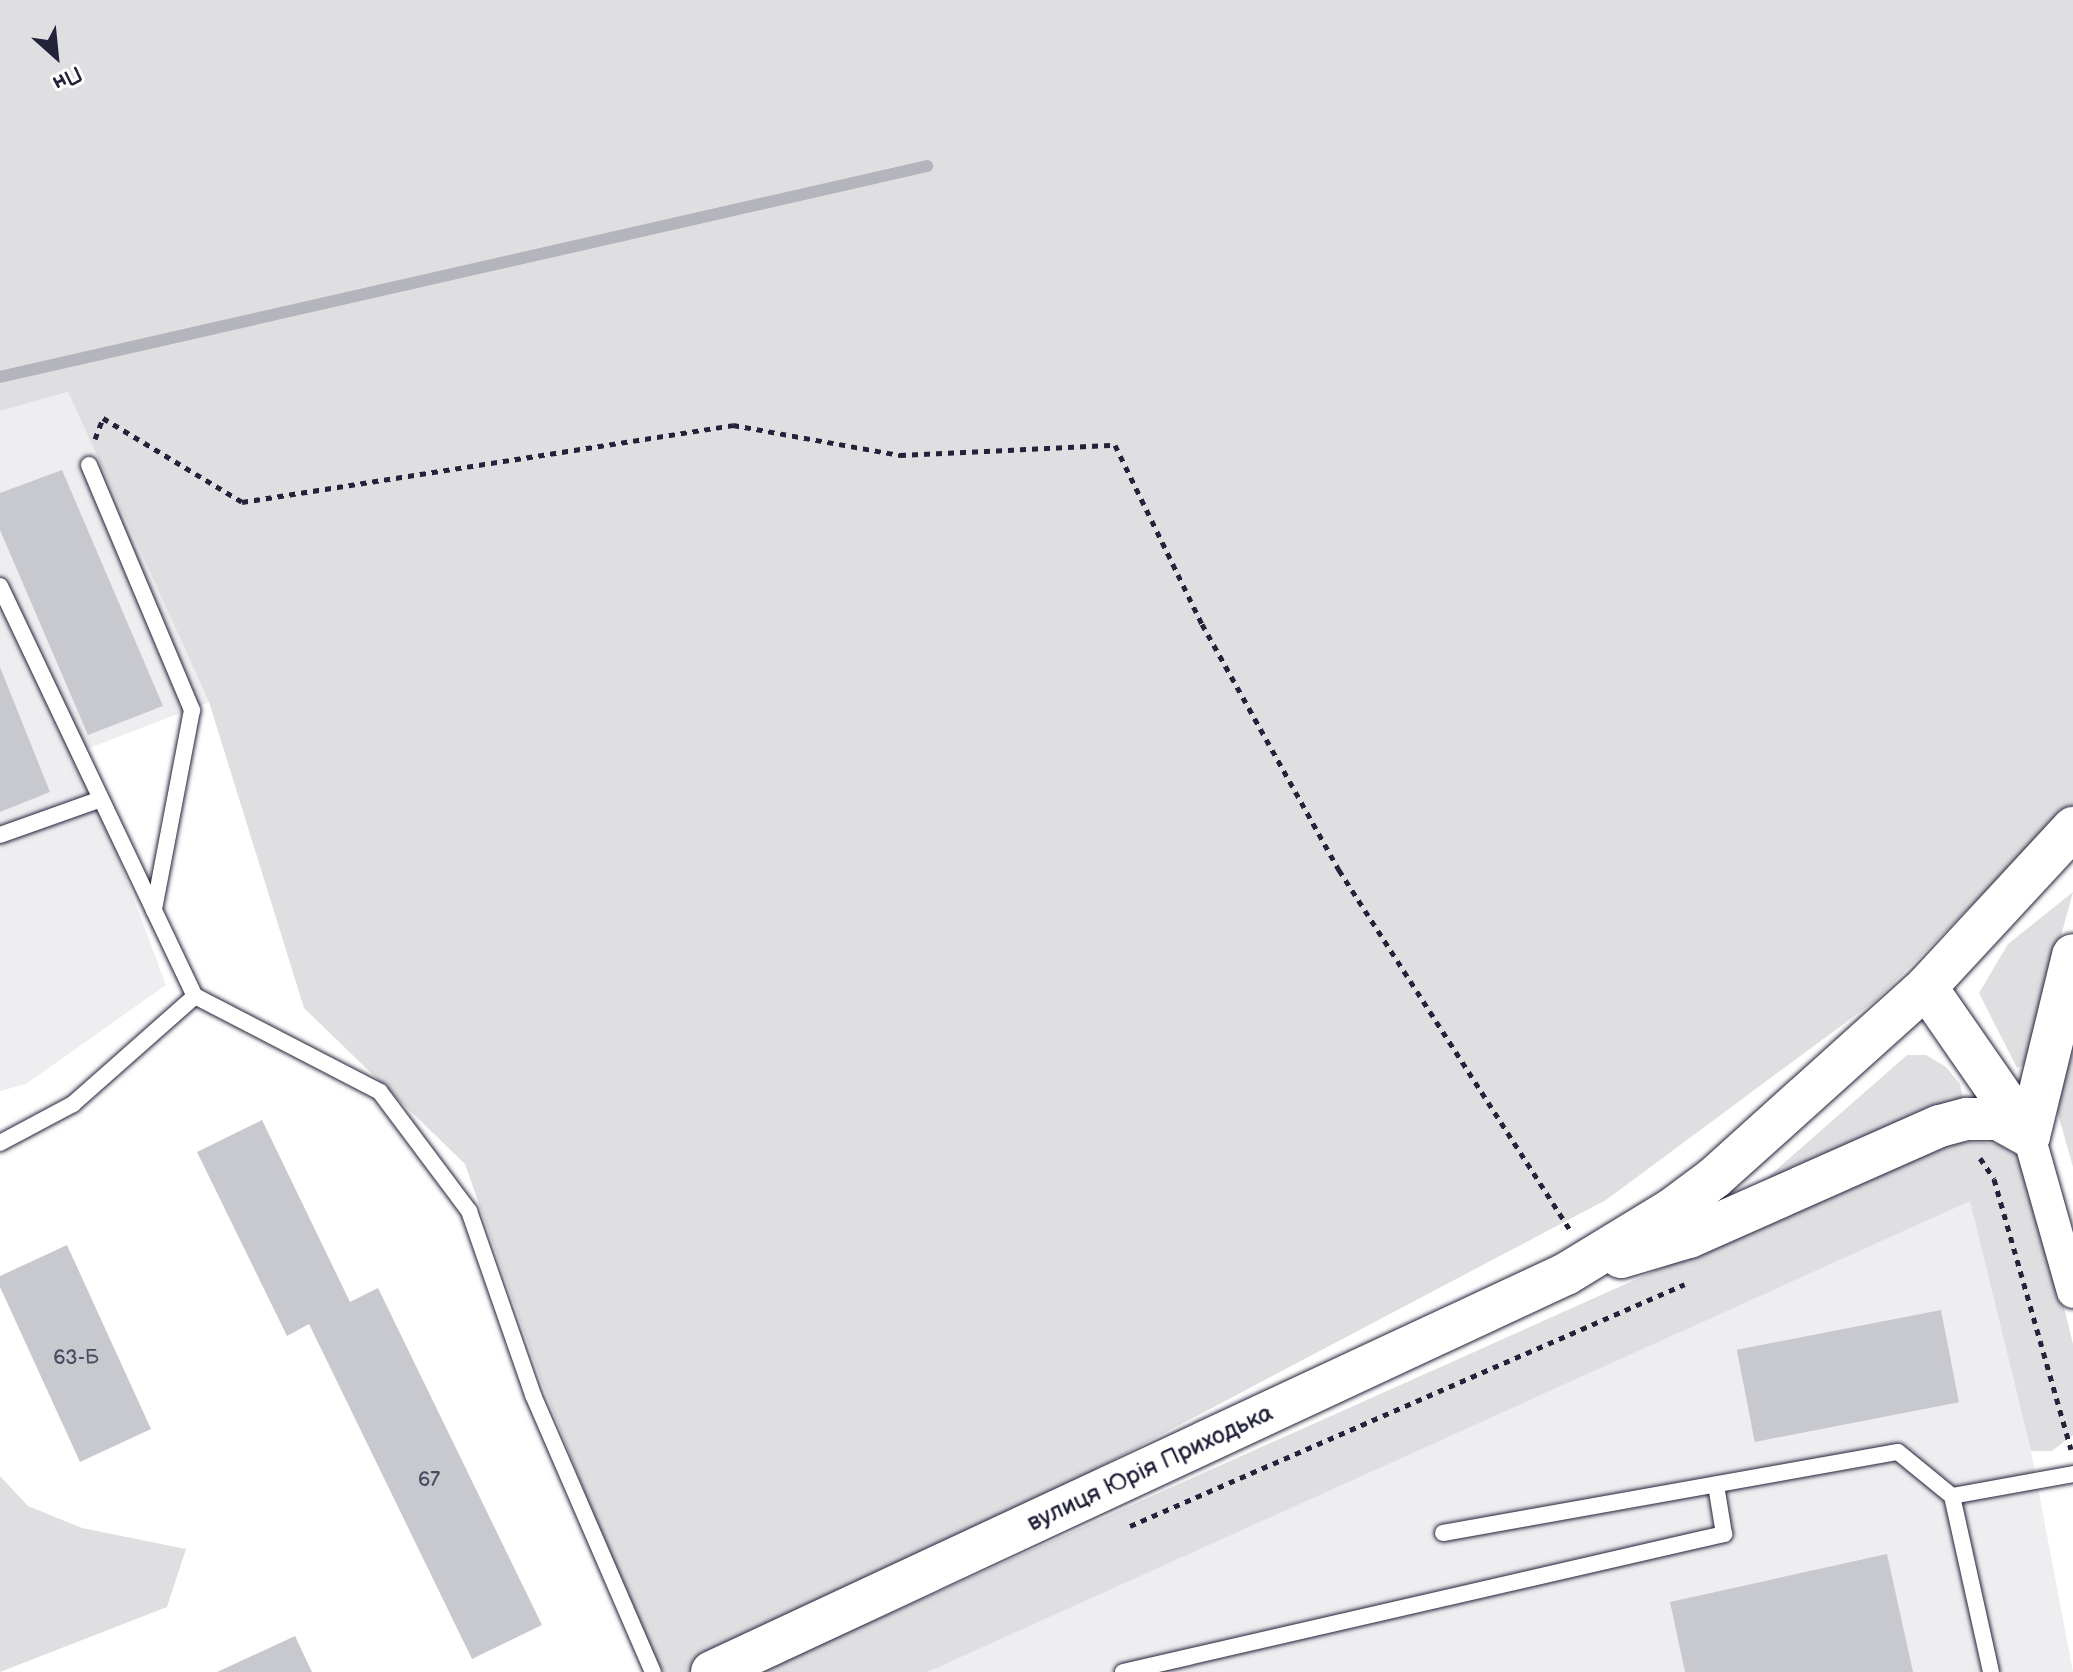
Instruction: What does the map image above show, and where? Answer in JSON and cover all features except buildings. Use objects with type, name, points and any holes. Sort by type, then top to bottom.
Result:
[{"type":"street","points":[[1576,1267],[1714,1178],[1926,987],[2073,828]]},
{"type":"street","points":[[2029,1136],[2073,955]]},
{"type":"street","points":[[1926,987],[2029,1136],[2073,1292]]},
{"type":"street","points":[[1576,1267],[1689,1237],[1940,1126],[1967,1119],[1998,1119],[2029,1136]]},
{"type":"street","name":"вулиця Юрія Приходька","points":[[712,1672],[1576,1267]]},
{"type":"lane","points":[[89,465],[192,710],[154,910]]},
{"type":"lane","points":[[0,586],[195,996],[380,1092],[469,1211],[533,1395],[653,1672]]},
{"type":"lane","points":[[0,835],[101,799]]},
{"type":"lane","points":[[0,1143],[73,1104],[195,996]]},
{"type":"lane","points":[[1443,1533],[1898,1452],[1952,1496],[1991,1672]]},
{"type":"lane","points":[[1952,1496],[2073,1474]]},
{"type":"lane","points":[[1123,1672],[1724,1534],[1716,1485]]},
{"type":"path","points":[[89,465],[103,418],[242,502],[733,425],[900,455],[1115,445],[1202,624],[1339,870],[1576,1267]]},
{"type":"path","points":[[1964,1162],[1979,1156],[1994,1179],[2073,1458]]},
{"type":"path","points":[[1117,1532],[1701,1277]]},
{"type":"shaded area","points":[[0,0],[2073,0],[2073,822],[2059,819],[1876,1000],[1606,1200],[711,1672],[663,1672],[622,1587],[541,1381],[465,1164],[304,1008],[209,702],[68,392],[0,411]]},
{"type":"shaded area","points":[[68,392],[209,702],[79,752],[166,985],[26,1084],[0,1091],[0,411]]},
{"type":"shaded area","points":[[2073,892],[2026,1064],[2017,1068],[1979,993],[2008,944]]},
{"type":"shaded area","points":[[2073,1033],[2073,1167],[2056,1107]]},
{"type":"shaded area","points":[[1907,1055],[1926,1055],[1946,1067],[1960,1084],[1963,1099],[1743,1199]]},
{"type":"shaded area","points":[[1955,1141],[1999,1144],[2029,1163],[2073,1344],[2073,1435],[2052,1451],[2031,1451],[1970,1201],[928,1672],[759,1672],[1925,1150]]},
{"type":"shaded area","points":[[1970,1200],[2031,1451],[2073,1672],[928,1672]]},
{"type":"shaded area","points":[[0,1476],[28,1506],[82,1528],[186,1549],[167,1607],[0,1672]]},
{"type":"waterway","points":[[0,377],[927,166]]}]
